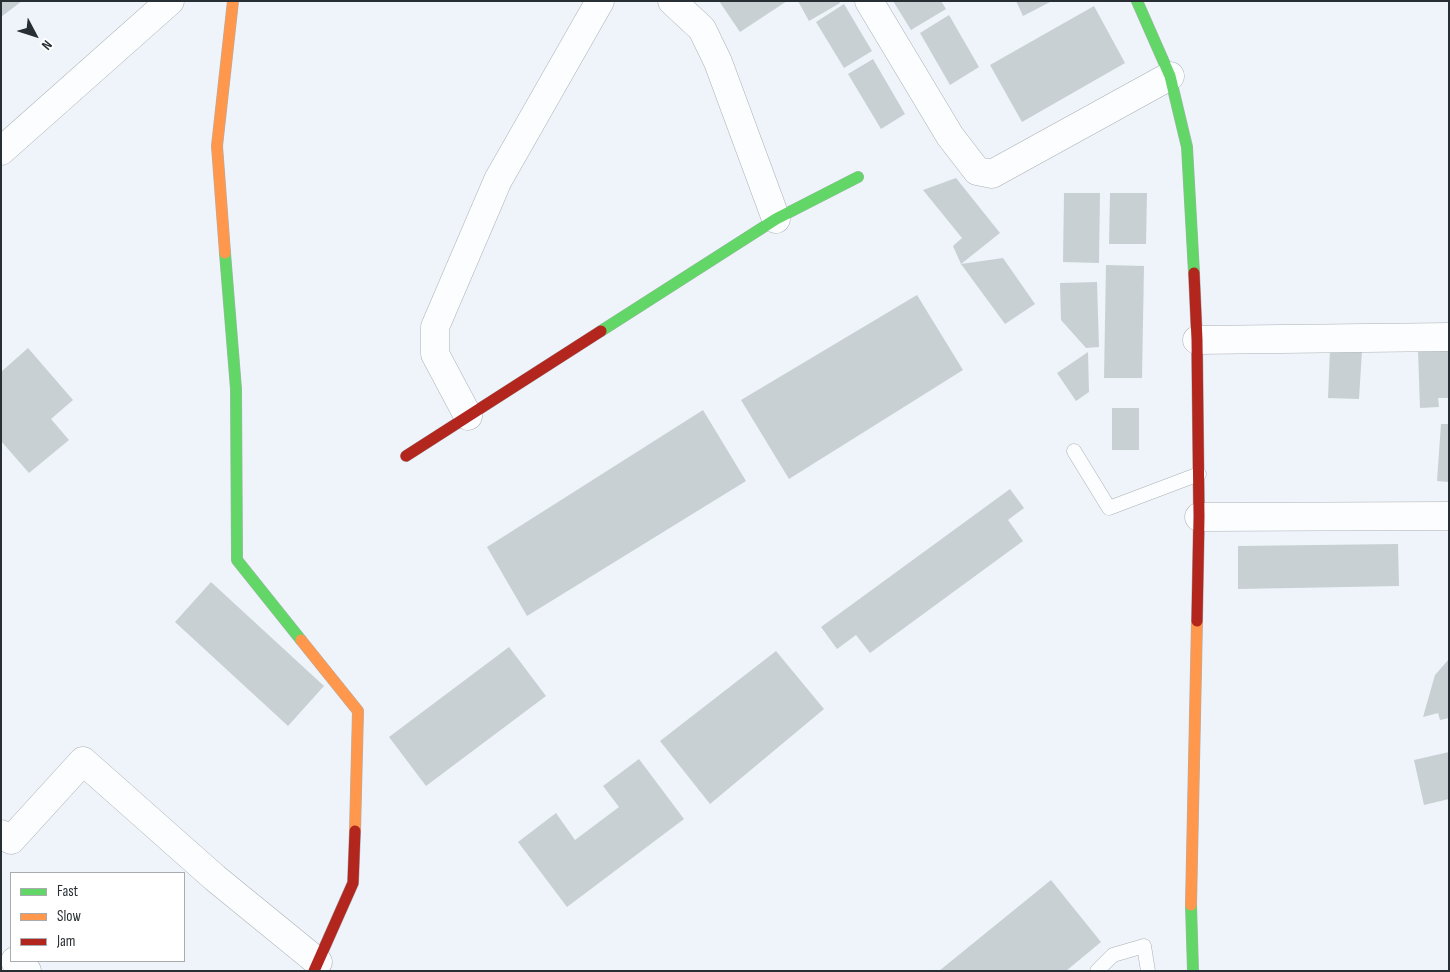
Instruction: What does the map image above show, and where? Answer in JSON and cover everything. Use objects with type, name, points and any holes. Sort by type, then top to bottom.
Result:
[{"type":"street","points":[[1,151],[170,1]]},
{"type":"street","points":[[1,834],[11,840],[83,761],[316,966],[353,883],[358,712],[238,560],[236,389],[217,146],[233,1]]},
{"type":"street","points":[[468,416],[435,354],[435,327],[498,180],[600,1]]},
{"type":"street","points":[[672,1],[702,29],[718,62],[776,219]]},
{"type":"street","points":[[869,1],[950,136],[977,170],[992,174],[1170,76]]},
{"type":"street","points":[[1137,1],[1170,76],[1187,147],[1197,340],[1199,474],[1191,886],[1192,971]]},
{"type":"street","points":[[406,456],[776,219],[858,177]]},
{"type":"street","points":[[1197,340],[1449,337]]},
{"type":"street","points":[[1199,517],[1449,516]]},
{"type":"street","points":[[16,962],[28,971]]},
{"type":"lane","points":[[1074,451],[1109,508],[1199,474]]},
{"type":"lane","points":[[1097,971],[1113,955],[1144,946],[1148,971]]},
{"type":"building","points":[[1,1],[22,1],[1,17]]},
{"type":"building","points":[[719,1],[787,1],[740,32]]},
{"type":"building","points":[[798,1],[839,1],[840,3],[809,21]]},
{"type":"building","points":[[893,1],[941,1],[946,9],[911,30]]},
{"type":"building","points":[[1016,1],[1052,1],[1023,16]]},
{"type":"building","points":[[844,4],[872,51],[844,68],[816,22]]},
{"type":"building","points":[[1094,6],[1125,63],[1022,122],[990,65]]},
{"type":"building","points":[[949,15],[979,67],[950,85],[920,33]]},
{"type":"building","points":[[873,59],[905,114],[881,129],[848,74]]},
{"type":"building","points":[[956,178],[1000,233],[961,264],[953,246],[962,238],[923,190]]},
{"type":"building","points":[[1064,193],[1100,193],[1099,263],[1063,262]]},
{"type":"building","points":[[1110,193],[1147,193],[1146,244],[1109,244]]},
{"type":"building","points":[[1003,258],[1035,304],[1005,324],[961,264]]},
{"type":"building","points":[[1106,265],[1144,266],[1142,378],[1104,378]]},
{"type":"building","points":[[1097,282],[1099,347],[1086,348],[1061,320],[1060,283]]},
{"type":"building","points":[[917,295],[963,370],[789,479],[741,400]]},
{"type":"building","points":[[28,348],[73,400],[51,419],[69,440],[29,473],[1,441],[1,372]]},
{"type":"building","points":[[1330,349],[1362,351],[1359,399],[1328,398]]},
{"type":"building","points":[[1448,349],[1449,398],[1438,398],[1439,407],[1420,408],[1418,350]]},
{"type":"building","points":[[1088,352],[1089,392],[1076,401],[1057,373]]},
{"type":"building","points":[[1112,408],[1139,408],[1139,450],[1112,450]]},
{"type":"building","points":[[703,410],[746,481],[527,616],[487,547]]},
{"type":"building","points":[[1441,424],[1449,424],[1449,482],[1437,481]]},
{"type":"building","points":[[1010,489],[1024,508],[1008,520],[1023,541],[870,653],[856,635],[837,649],[821,627]]},
{"type":"building","points":[[1398,544],[1399,586],[1238,589],[1238,546]]},
{"type":"building","points":[[211,582],[324,686],[288,726],[175,622]]},
{"type":"building","points":[[509,647],[546,696],[426,786],[389,737]]},
{"type":"building","points":[[776,651],[824,709],[710,804],[660,741]]},
{"type":"building","points":[[1449,659],[1449,718],[1440,720],[1438,713],[1423,717],[1435,675]]},
{"type":"building","points":[[1449,752],[1449,799],[1424,805],[1414,760]]},
{"type":"building","points":[[639,759],[684,819],[567,907],[518,842],[556,813],[575,840],[619,807],[603,786]]},
{"type":"building","points":[[1051,880],[1101,942],[1066,971],[939,971]]},
{"type":"traffic: fast","points":[[1137,1],[1170,76],[1187,147],[1194,273]]},
{"type":"traffic: fast","points":[[601,331],[776,219],[858,177]]},
{"type":"traffic: fast","points":[[225,253],[236,389],[237,560],[301,640]]},
{"type":"traffic: fast","points":[[1191,905],[1193,971]]},
{"type":"traffic: slow","points":[[225,253],[217,146],[233,1]]},
{"type":"traffic: slow","points":[[1191,905],[1197,621]]},
{"type":"traffic: slow","points":[[301,640],[358,711],[355,831]]},
{"type":"traffic: jam","points":[[1194,273],[1197,340],[1199,517],[1197,621]]},
{"type":"traffic: jam","points":[[406,456],[601,331]]},
{"type":"traffic: jam","points":[[314,971],[353,883],[355,831]]}]
